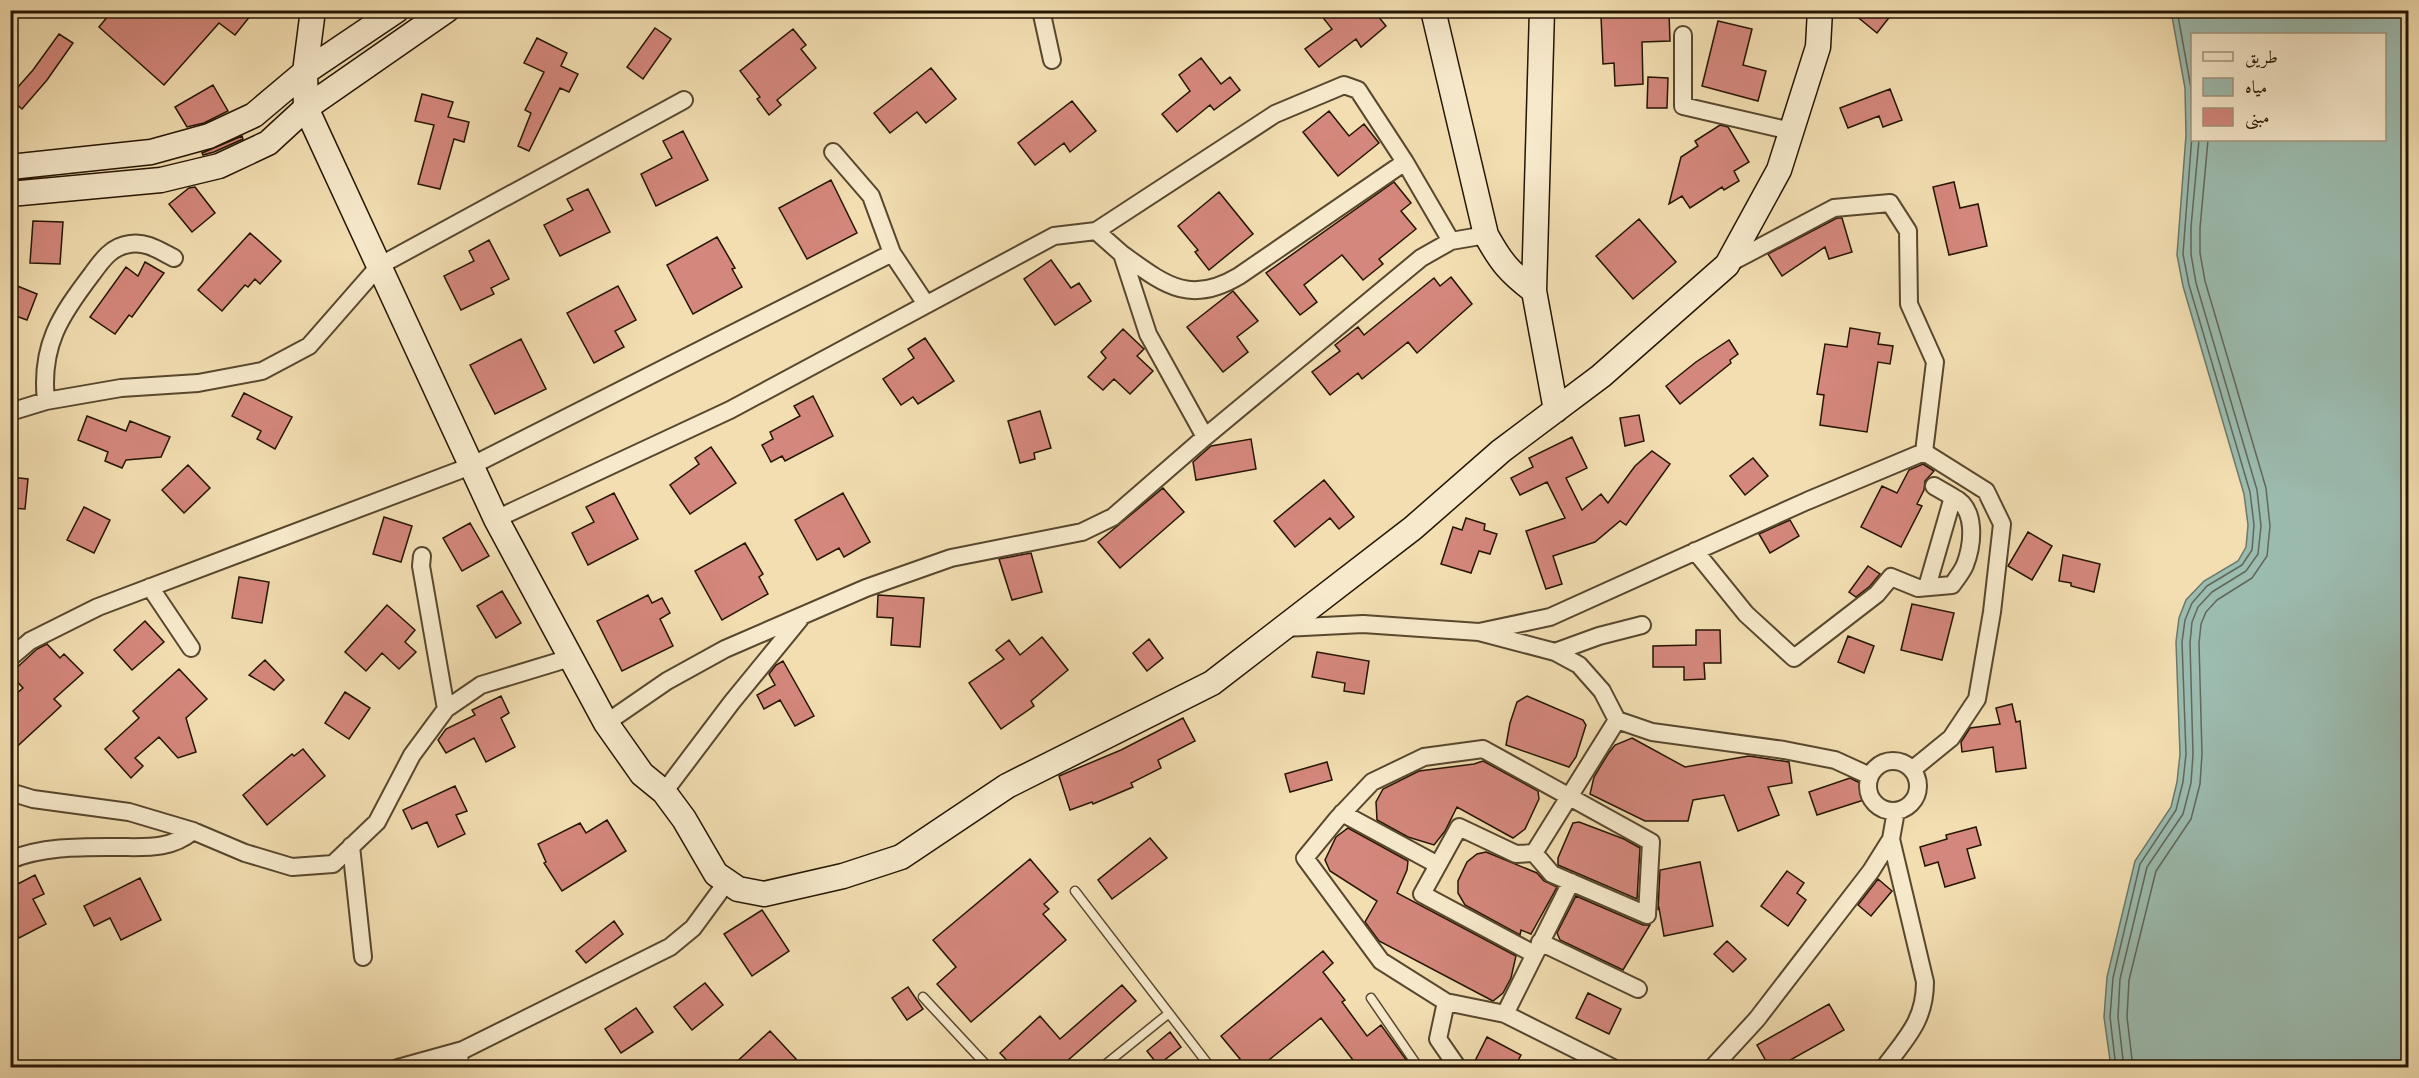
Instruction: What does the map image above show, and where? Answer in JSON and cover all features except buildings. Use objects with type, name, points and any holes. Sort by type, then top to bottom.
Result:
[{"type":"main road","points":[[313,10],[305,72],[306,108],[496,519],[606,723],[642,774],[664,792],[684,819],[708,863],[726,883],[738,889],[764,894],[843,876],[901,857],[1007,786],[1212,683],[1413,528],[1502,451],[1601,376],[1727,265],[1779,170],[1818,47],[1820,10]]},
{"type":"main road","points":[[10,166],[151,152],[208,136],[254,115],[305,72],[397,10]]},
{"type":"main road","points":[[10,194],[161,180],[219,166],[268,143],[306,108],[447,10]]},
{"type":"main road","points":[[1433,10],[1486,235],[1499,259],[1510,273],[1534,291]]},
{"type":"main road","points":[[1542,10],[1534,291],[1556,410]]},
{"type":"street","points":[[1041,10],[1052,60]]},
{"type":"street","points":[[1683,35],[1683,106],[1791,131]]},
{"type":"street","points":[[496,519],[730,410],[1054,236],[1096,231],[1275,114],[1344,85],[1358,90],[1405,162],[1451,241]]},
{"type":"street","points":[[10,412],[46,401],[121,388],[198,383],[262,371],[309,346],[379,266],[684,100]]},
{"type":"street","points":[[832,152],[871,196],[892,253],[926,304]]},
{"type":"street","points":[[1096,231],[1122,254],[1162,283],[1194,291],[1210,290],[1239,276],[1405,162]]},
{"type":"street","points":[[1727,265],[1834,208],[1890,203],[1908,231],[1909,304],[1935,362],[1924,452]]},
{"type":"street","points":[[606,723],[635,701],[696,665],[866,588],[951,558],[1082,532],[1113,517],[1205,437],[1421,258],[1451,241],[1486,235]]},
{"type":"street","points":[[46,401],[44,386],[46,357],[57,324],[107,254],[121,246],[138,243],[174,258]]},
{"type":"street","points":[[10,658],[30,641],[98,607],[471,466],[892,253]]},
{"type":"street","points":[[1122,254],[1148,334],[1205,437]]},
{"type":"street","points":[[1479,632],[1550,616],[1924,452]]},
{"type":"street","points":[[1913,769],[1951,738],[1977,699],[1992,612],[2002,524],[1986,491],[1924,452]]},
{"type":"street","points":[[1695,551],[1746,614],[1794,658],[1877,594],[1891,577],[1918,588],[1952,585],[1965,566],[1971,543],[1970,515],[1958,500],[1934,486]]},
{"type":"street","points":[[1927,587],[1953,497]]},
{"type":"street","points":[[422,556],[421,566],[446,709]]},
{"type":"street","points":[[150,587],[191,648]]},
{"type":"street","points":[[664,792],[732,702],[803,616]]},
{"type":"street","points":[[1283,628],[1363,624],[1479,632],[1555,652],[1579,665],[1602,691],[1617,720],[1652,732],[1784,750],[1835,760],[1870,776]]},
{"type":"street","points":[[1555,652],[1599,636],[1642,625]]},
{"type":"street","points":[[10,792],[33,799],[129,812],[194,831],[245,853],[292,867],[333,864],[377,822],[412,755],[446,709],[481,685],[570,658]]},
{"type":"street","points":[[1534,854],[1617,720]]},
{"type":"street","points":[[1614,1068],[1505,1014],[1446,1002],[1381,961],[1305,858],[1342,813],[1372,782],[1424,757],[1483,749],[1651,842],[1647,915],[1552,874],[1534,854],[1516,854],[1459,827],[1422,894],[1537,948],[1638,989]]},
{"type":"street","points":[[1898,760],[1913,769],[1917,777],[1917,795],[1905,808],[1896,811],[1879,807],[1873,801],[1869,793],[1870,776],[1881,763],[1898,760]]},
{"type":"street","points":[[1712,1068],[1757,1019],[1871,871],[1890,839],[1896,811]]},
{"type":"street","points":[[1342,813],[1438,866]]},
{"type":"street","points":[[10,860],[29,854],[57,850],[162,847],[181,840],[194,831]]},
{"type":"street","points":[[1884,1068],[1915,1028],[1922,1014],[1925,998],[1925,982],[1890,839]]},
{"type":"street","points":[[351,846],[363,957]]},
{"type":"street","points":[[1505,1014],[1570,882]]},
{"type":"street","points":[[398,1068],[463,1050],[670,947],[693,928],[726,883]]},
{"type":"street","points":[[1446,1002],[1438,1040],[1458,1068]]},
{"type":"lane","points":[[1075,891],[1211,1068]]},
{"type":"lane","points":[[923,997],[989,1068]]},
{"type":"lane","points":[[1371,998],[1419,1068]]},
{"type":"lane","points":[[1101,1068],[1168,1014]]},
{"type":"lane","points":[[463,1050],[464,1068]]},
{"type":"water","points":[[2171,11],[2408,11],[2408,1067],[2111,1067],[2104,1017],[2107,977],[2135,861],[2171,807],[2177,782],[2180,754],[2176,642],[2179,618],[2186,600],[2204,581],[2238,561],[2246,547],[2248,525],[2244,494],[2183,286],[2177,255],[2186,135],[2185,88]]}]
